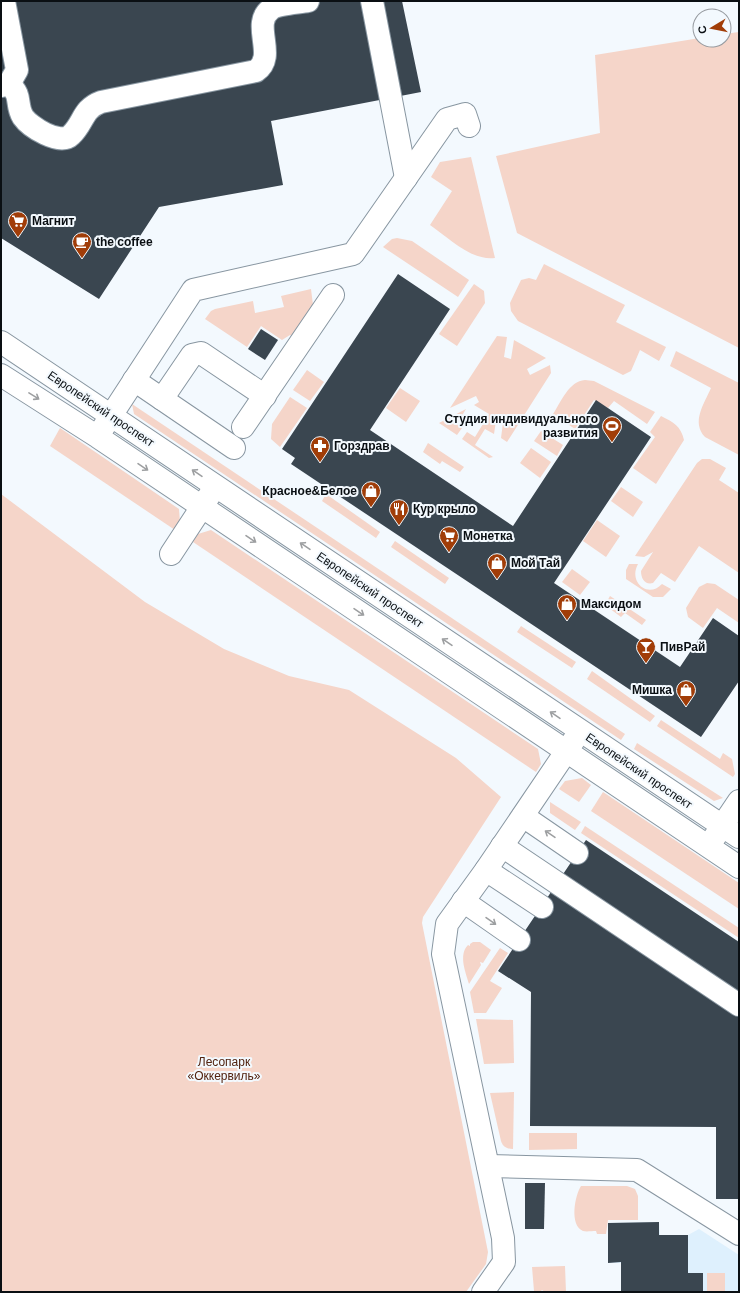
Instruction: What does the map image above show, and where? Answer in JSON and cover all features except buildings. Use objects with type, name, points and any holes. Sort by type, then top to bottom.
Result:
[{"type":"street","points":[[4,1],[17,70],[5,85],[17,90],[22,115],[28,123],[54,138],[64,139],[71,136],[91,105],[256,71],[262,67],[266,58],[263,23],[266,14],[272,8],[308,1]]},
{"type":"street","points":[[372,1],[406,178]]},
{"type":"street","points":[[98,437],[193,290],[353,254],[447,119],[465,114],[469,126]]},
{"type":"street","points":[[244,428],[333,295]]},
{"type":"street","name":"Европейский проспект","points":[[1,342],[730,832]]},
{"type":"street","points":[[162,399],[192,355],[196,353],[201,353],[265,396]]},
{"type":"street","name":"Европейский проспект","points":[[1,375],[202,506],[739,867]]},
{"type":"street","points":[[134,380],[234,448]]},
{"type":"street","points":[[170,554],[216,486]]},
{"type":"street","points":[[484,1292],[504,1262],[504,1238],[443,954],[447,924],[486,870],[580,731]]},
{"type":"street","points":[[708,847],[730,832],[739,801]]},
{"type":"street","points":[[523,816],[577,853]]},
{"type":"street","points":[[502,846],[739,1005]]},
{"type":"street","points":[[486,870],[542,907]]},
{"type":"street","points":[[463,901],[519,940]]},
{"type":"street","points":[[488,1166],[637,1170],[739,1234]]},
{"type":"shaded area","points":[[659,1222],[660,1235],[688,1235],[699,1229],[739,1255],[739,1292],[621,1292],[621,1263],[608,1263],[608,1223]]},
{"type":"green space","points":[[739,32],[739,348],[517,233],[496,156],[600,133],[595,55],[692,39],[692,48],[732,48],[732,33]]},
{"type":"green space","points":[[471,157],[495,258],[477,256],[461,248],[430,225],[452,191],[431,177],[440,162]]},
{"type":"green space","points":[[397,238],[412,241],[469,280],[458,297],[383,247],[392,239]]},
{"type":"green space","points":[[544,264],[625,305],[616,322],[666,347],[659,361],[640,350],[631,371],[623,375],[518,321],[511,311],[510,303],[521,280],[529,278],[536,280]]},
{"type":"green space","points":[[474,284],[484,291],[485,303],[457,346],[439,334]]},
{"type":"green space","points":[[311,289],[313,305],[293,337],[290,335],[282,340],[261,326],[247,347],[205,319],[211,311],[215,309],[253,301],[255,313],[284,307],[281,296]]},
{"type":"green space","points":[[497,336],[507,337],[504,357],[511,359],[514,340],[546,358],[527,369],[530,375],[550,365],[551,373],[507,442],[501,438],[504,415],[497,414],[494,434],[485,429],[475,445],[493,457],[489,458],[462,439],[467,432],[475,437],[489,414],[474,405],[479,402],[476,396],[450,408]]},
{"type":"green space","points":[[676,351],[739,383],[739,455],[705,437],[701,431],[699,425],[700,413],[711,388],[670,366]]},
{"type":"green space","points":[[307,370],[324,382],[310,401],[293,390]]},
{"type":"green space","points":[[579,381],[594,381],[655,412],[647,424],[614,401],[608,408],[594,400],[575,429],[553,414],[562,398],[570,388]]},
{"type":"green space","points":[[400,388],[420,401],[406,422],[386,408]]},
{"type":"green space","points":[[290,397],[307,408],[280,447],[271,439],[272,424]]},
{"type":"green space","points":[[132,404],[625,734],[621,740],[134,414]]},
{"type":"green space","points":[[466,409],[457,424],[462,428],[457,435],[439,423]]},
{"type":"green space","points":[[661,416],[679,428],[684,440],[656,484],[633,468],[655,437],[650,432]]},
{"type":"green space","points":[[60,428],[179,509],[180,523],[175,530],[50,446]]},
{"type":"green space","points":[[541,431],[563,445],[557,456],[534,441]]},
{"type":"green space","points":[[428,443],[464,467],[460,472],[442,461],[440,464],[423,452]]},
{"type":"green space","points":[[531,448],[551,462],[540,478],[520,463]]},
{"type":"green space","points":[[702,459],[710,459],[726,468],[719,480],[739,493],[739,573],[699,546],[675,582],[661,573],[653,583],[648,583],[643,579],[641,571],[653,552],[644,557],[635,556],[697,463]]},
{"type":"green space","points":[[621,487],[643,502],[633,517],[611,501]]},
{"type":"green space","name":"Лесопарк «Оккервиль»","points":[[1,494],[145,602],[224,649],[289,676],[349,690],[456,758],[501,797],[423,917],[422,923],[488,1252],[486,1264],[466,1292],[1,1292]]},
{"type":"green space","points":[[326,494],[380,532],[376,538],[322,501]]},
{"type":"green space","points":[[597,520],[620,536],[606,557],[583,541]]},
{"type":"green space","points":[[211,530],[538,749],[541,764],[536,772],[193,542],[198,534]]},
{"type":"green space","points":[[395,541],[449,578],[445,584],[391,547]]},
{"type":"green space","points":[[629,564],[638,564],[636,577],[641,586],[646,589],[651,590],[662,584],[671,589],[663,597],[653,597],[626,579],[626,570]]},
{"type":"green space","points":[[572,569],[590,582],[580,595],[562,582]]},
{"type":"green space","points":[[707,583],[715,584],[739,600],[739,623],[717,608],[703,628],[688,617],[686,608],[699,587]]},
{"type":"green space","points":[[610,596],[646,620],[642,625],[625,613],[621,617],[605,605]]},
{"type":"green space","points":[[521,626],[576,662],[572,668],[517,632]]},
{"type":"green space","points":[[592,671],[655,716],[650,722],[587,679]]},
{"type":"green space","points":[[661,720],[720,759],[723,753],[732,759],[735,774],[733,777],[657,726]]},
{"type":"green space","points":[[637,743],[723,798],[714,801],[634,749]]},
{"type":"green space","points":[[582,778],[591,785],[579,802],[559,789],[565,781]]},
{"type":"green space","points":[[603,792],[739,883],[739,909],[591,811]]},
{"type":"green space","points":[[550,802],[581,822],[575,830],[550,813]]},
{"type":"green space","points":[[585,826],[739,928],[739,938],[581,833]]},
{"type":"green space","points":[[473,942],[480,942],[491,950],[483,963],[480,962],[481,965],[469,984],[463,959],[465,949]]},
{"type":"green space","points":[[500,948],[508,953],[490,981],[502,988],[486,1013],[474,1013],[470,992]]},
{"type":"green space","points":[[476,1019],[513,1020],[514,1063],[484,1064]]},
{"type":"green space","points":[[514,1092],[513,1149],[509,1149],[503,1145],[501,1141],[490,1093]]},
{"type":"green space","points":[[529,1133],[577,1133],[577,1149],[529,1150]]},
{"type":"green space","points":[[581,1186],[627,1186],[635,1189],[638,1196],[638,1220],[608,1220],[606,1234],[597,1234],[596,1231],[583,1231],[576,1223],[574,1210]]},
{"type":"green space","points":[[565,1266],[566,1292],[545,1292],[542,1290],[540,1292],[534,1291],[532,1267]]},
{"type":"green space","points":[[707,1273],[725,1273],[725,1292],[707,1292]]},
{"type":"place","name":"Магнит","points":[[18,238]]},
{"type":"place","name":"the coffee","points":[[82,259]]},
{"type":"place","name":"Студия индивидуального развития","points":[[612,443]]},
{"type":"place","name":"Горздрав","points":[[320,463]]},
{"type":"place","name":"Красное&Белое","points":[[371,508]]},
{"type":"place","name":"Кур крыло","points":[[399,526]]},
{"type":"place","name":"Монетка","points":[[449,553]]},
{"type":"place","name":"Мой Тай","points":[[497,580]]},
{"type":"place","name":"Максидом","points":[[567,621]]},
{"type":"place","name":"ПивРай","points":[[646,664]]},
{"type":"place","name":"Мишка","points":[[686,707]]}]
